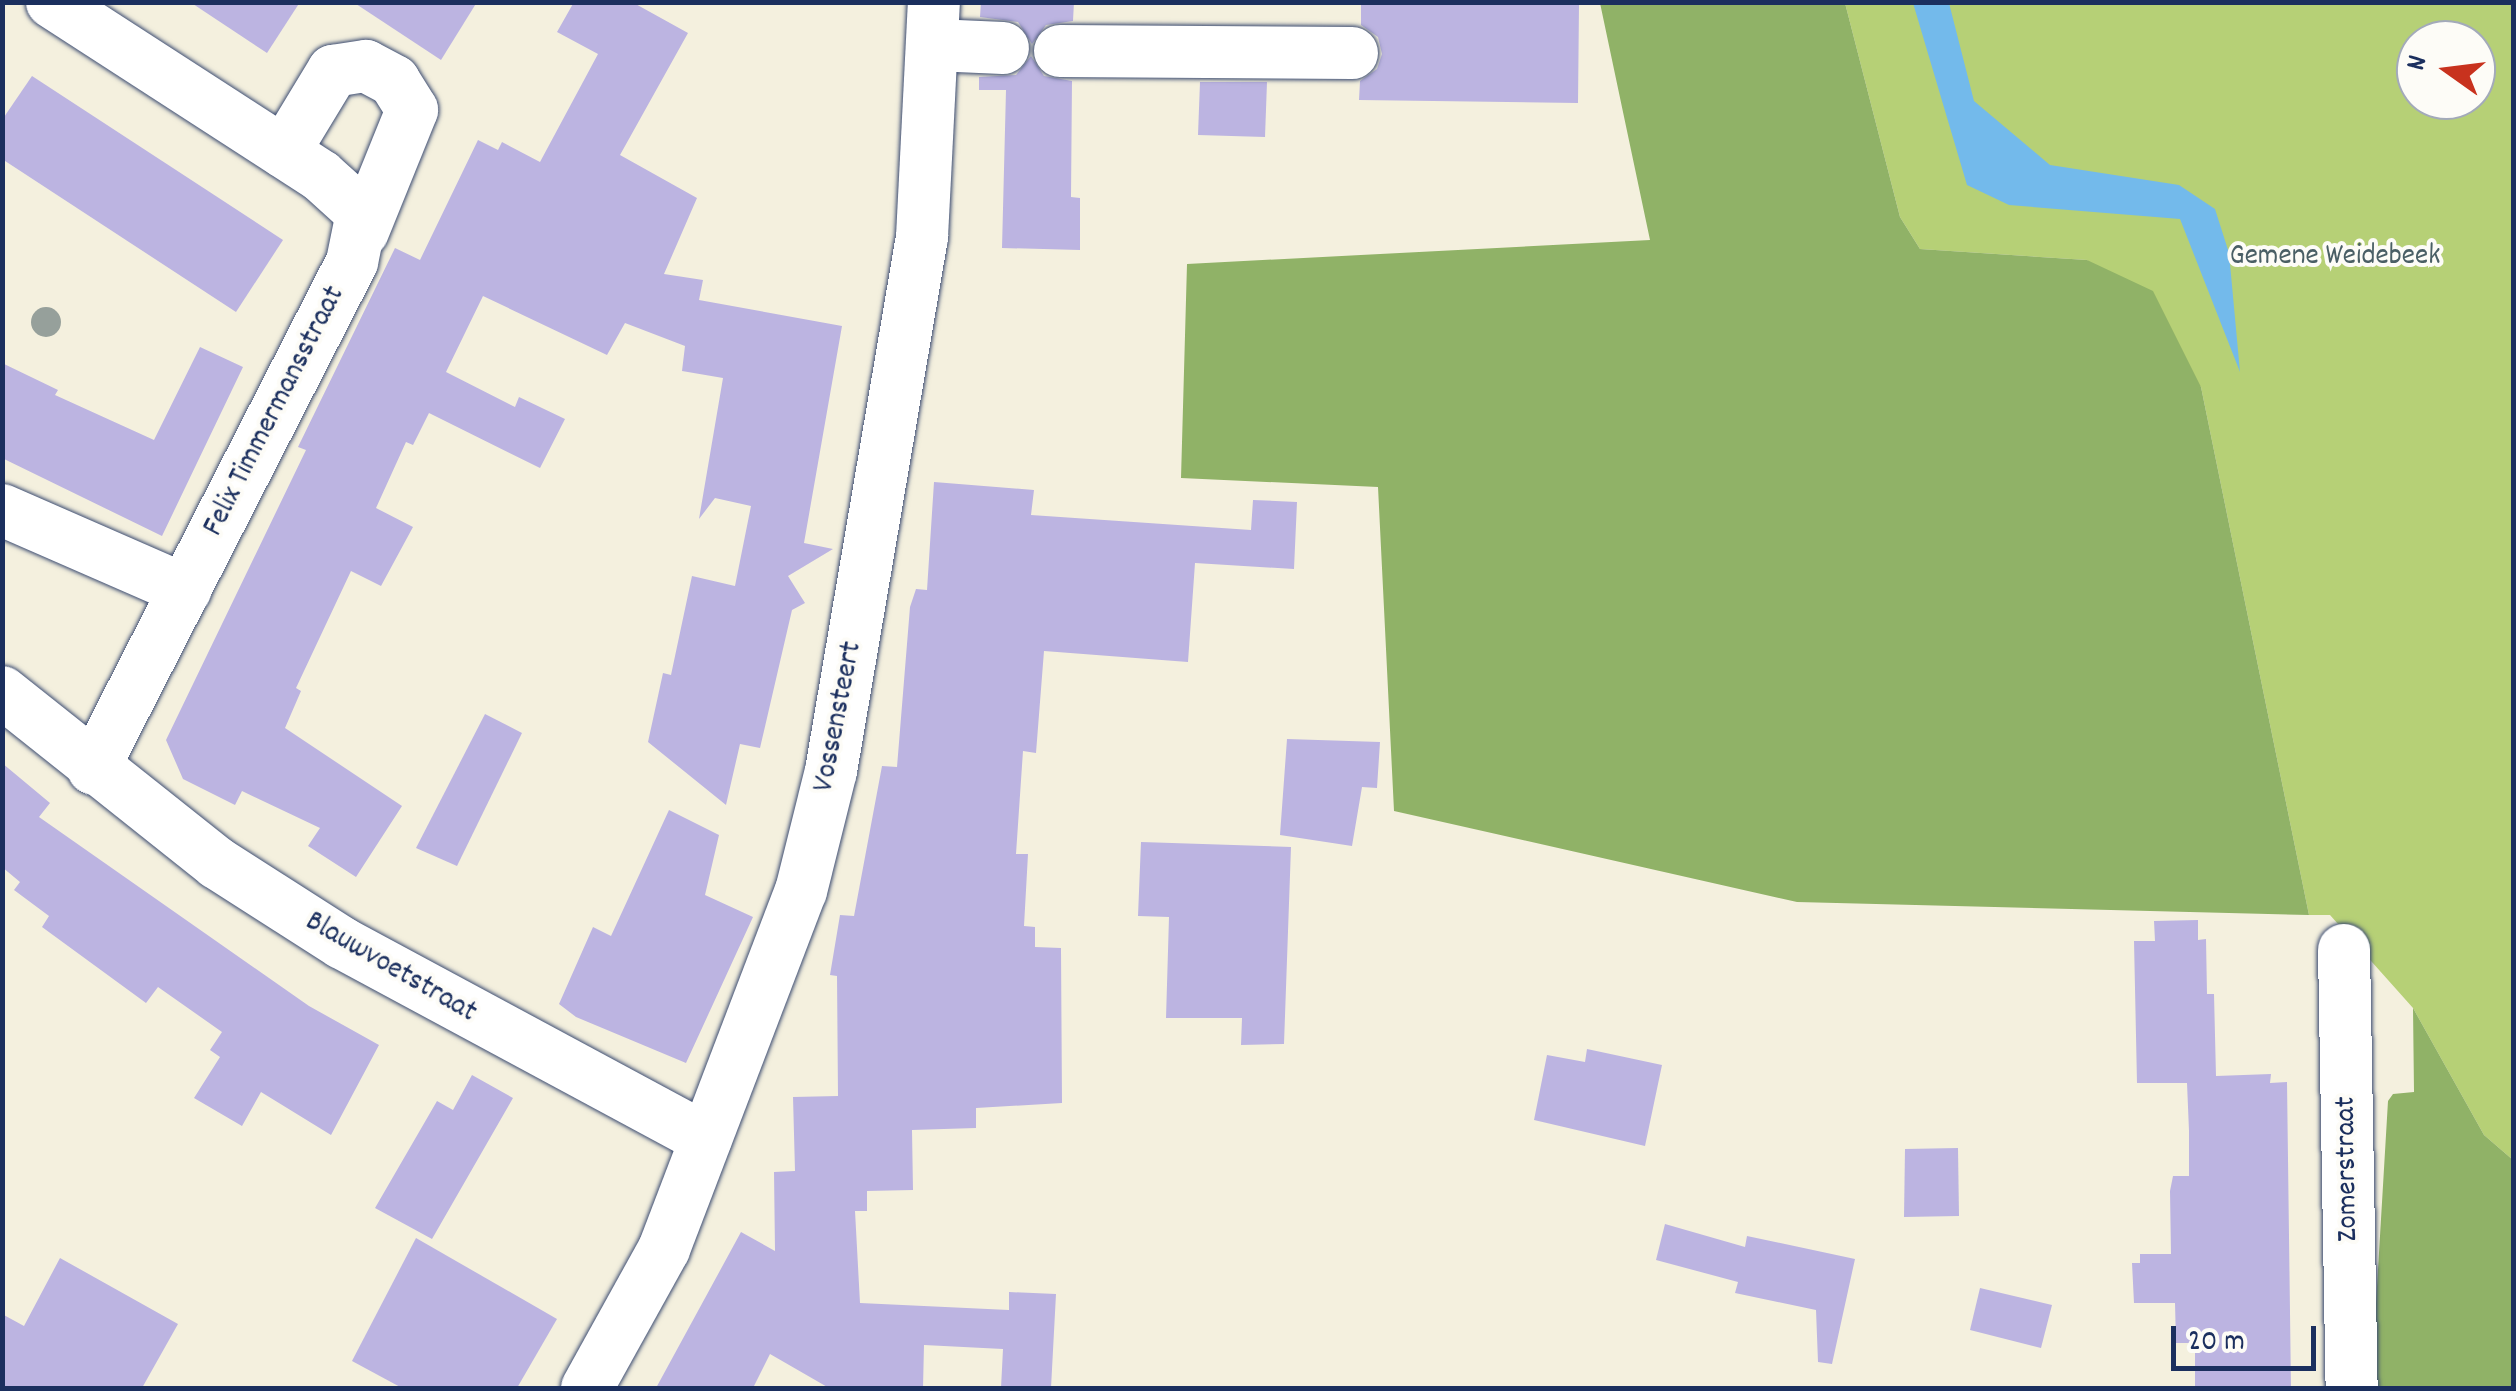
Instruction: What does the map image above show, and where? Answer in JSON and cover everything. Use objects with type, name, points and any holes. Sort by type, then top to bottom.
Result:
[{"type":"street","points":[[52,2],[284,152],[354,206],[363,231]]},
{"type":"street","points":[[934,24],[1004,48]]},
{"type":"street","name":"Vossensteert","points":[[587,1388],[664,1249],[800,891],[832,771],[910,324],[934,24]]},
{"type":"street","points":[[1060,51],[1352,53]]},
{"type":"street","name":"Felix Timmermansstraat","points":[[185,590],[363,231],[412,110],[394,81],[366,66],[333,71],[284,152]]},
{"type":"street","points":[[2,510],[185,590],[93,769]]},
{"type":"street","name":"Blauwvoetstraat","points":[[2,692],[93,769],[217,863],[342,943],[706,1139]]},
{"type":"street","name":"Zomerstraat","points":[[2344,950],[2352,1388]]},
{"type":"green space","points":[[1600,3],[1845,3],[1900,217],[1920,249],[2087,260],[2153,291],[2201,387],[2309,915],[1797,902],[1394,811],[1378,487],[1181,478],[1187,264],[1650,240]]},
{"type":"green space","name":"Gemene Weidebeek","points":[[1845,3],[2513,3],[2513,1160],[2484,1135],[2413,1008],[2330,915],[2309,915],[2201,387],[2087,260],[1920,249],[1900,217]]},
{"type":"green space","points":[[2413,1008],[2484,1135],[2513,1160],[2513,1388],[2371,1388],[2388,1101],[2393,1094],[2414,1092]]},
{"type":"water","points":[[1913,3],[1949,3],[1974,101],[2050,165],[2179,185],[2215,209],[2229,253],[2240,372],[2180,219],[2009,205],[1967,185]]},
{"type":"building","points":[[190,2],[300,2],[267,53]]},
{"type":"building","points":[[353,2],[477,2],[441,60]]},
{"type":"building","points":[[574,2],[632,2],[688,33],[620,155],[697,198],[664,274],[703,280],[699,300],[842,326],[804,543],[833,549],[788,576],[805,603],[792,610],[760,748],[740,744],[726,805],[648,742],[663,673],[671,675],[692,576],[735,586],[751,506],[715,498],[699,519],[723,378],[682,371],[685,346],[625,323],[607,355],[483,296],[446,372],[515,407],[519,397],[565,419],[540,468],[429,413],[413,445],[406,442],[376,508],[413,527],[381,586],[351,571],[296,688],[301,691],[285,728],[402,806],[356,877],[308,846],[320,828],[242,791],[235,805],[183,779],[166,740],[306,450],[298,447],[395,248],[420,260],[478,140],[498,150],[502,142],[540,162],[598,54],[557,32]]},
{"type":"building","points":[[981,2],[1074,2],[1073,21],[1046,25],[1032,44],[1018,22],[980,17]]},
{"type":"building","points":[[1361,2],[1579,5],[1578,103],[1359,100],[1360,81],[1377,69],[1382,54],[1378,37],[1361,25]]},
{"type":"building","points":[[1031,56],[1044,76],[1072,81],[1071,197],[1080,198],[1080,250],[1002,248],[1006,90],[979,90],[979,77],[1016,75]]},
{"type":"building","points":[[32,76],[283,240],[236,312],[2,159],[2,120]]},
{"type":"building","points":[[1200,82],[1267,82],[1265,137],[1198,135]]},
{"type":"building","points":[[200,347],[243,367],[162,536],[2,458],[2,363],[58,390],[55,395],[154,440]]},
{"type":"building","points":[[934,482],[1034,490],[1031,515],[1251,530],[1253,500],[1297,502],[1294,569],[1195,563],[1188,662],[1044,651],[1036,753],[1023,751],[1016,854],[1028,854],[1024,926],[1035,927],[1035,947],[1061,948],[1062,1103],[976,1108],[976,1128],[912,1130],[913,1190],[867,1191],[867,1211],[855,1211],[860,1303],[1009,1310],[1009,1292],[1056,1294],[1051,1388],[1001,1388],[1003,1349],[924,1345],[923,1388],[829,1388],[770,1354],[753,1388],[656,1388],[741,1232],[775,1251],[774,1172],[795,1171],[793,1097],[838,1096],[837,976],[830,975],[840,915],[854,916],[882,766],[897,767],[910,607],[916,589],[927,590]]},
{"type":"building","points":[[485,714],[522,733],[457,866],[416,848]]},
{"type":"building","points":[[1287,739],[1380,742],[1377,788],[1362,787],[1352,846],[1280,835]]},
{"type":"building","points":[[2,763],[50,803],[39,817],[309,1006],[379,1045],[331,1135],[261,1092],[242,1126],[194,1098],[220,1057],[210,1050],[222,1032],[158,987],[146,1003],[42,927],[49,916],[14,890],[20,882],[2,867]]},
{"type":"building","points":[[669,810],[719,835],[705,895],[753,917],[686,1063],[576,1017],[559,1004],[593,927],[611,936]]},
{"type":"building","points":[[1141,842],[1291,847],[1284,1044],[1241,1045],[1242,1018],[1166,1018],[1169,917],[1138,916]]},
{"type":"building","points":[[2198,920],[2198,940],[2206,939],[2207,994],[2214,994],[2216,1076],[2271,1074],[2270,1083],[2287,1082],[2291,1388],[2195,1386],[2195,1343],[2176,1343],[2175,1303],[2134,1303],[2132,1263],[2140,1263],[2140,1254],[2171,1254],[2170,1191],[2173,1176],[2189,1176],[2189,1131],[2187,1083],[2137,1083],[2134,941],[2155,941],[2154,921]]},
{"type":"building","points":[[1587,1049],[1662,1065],[1645,1146],[1534,1120],[1547,1055],[1585,1062]]},
{"type":"building","points":[[472,1075],[513,1098],[432,1239],[375,1208],[437,1101],[453,1110]]},
{"type":"building","points":[[1958,1148],[1959,1216],[1904,1217],[1905,1149]]},
{"type":"building","points":[[1665,1224],[1745,1247],[1747,1236],[1855,1259],[1832,1364],[1818,1362],[1816,1310],[1735,1293],[1738,1282],[1656,1260]]},
{"type":"building","points":[[416,1238],[557,1319],[517,1388],[402,1388],[352,1361]]},
{"type":"building","points":[[60,1258],[178,1324],[142,1388],[2,1388],[2,1314],[24,1326]]},
{"type":"building","points":[[1980,1288],[2052,1305],[2041,1348],[1970,1330]]}]
